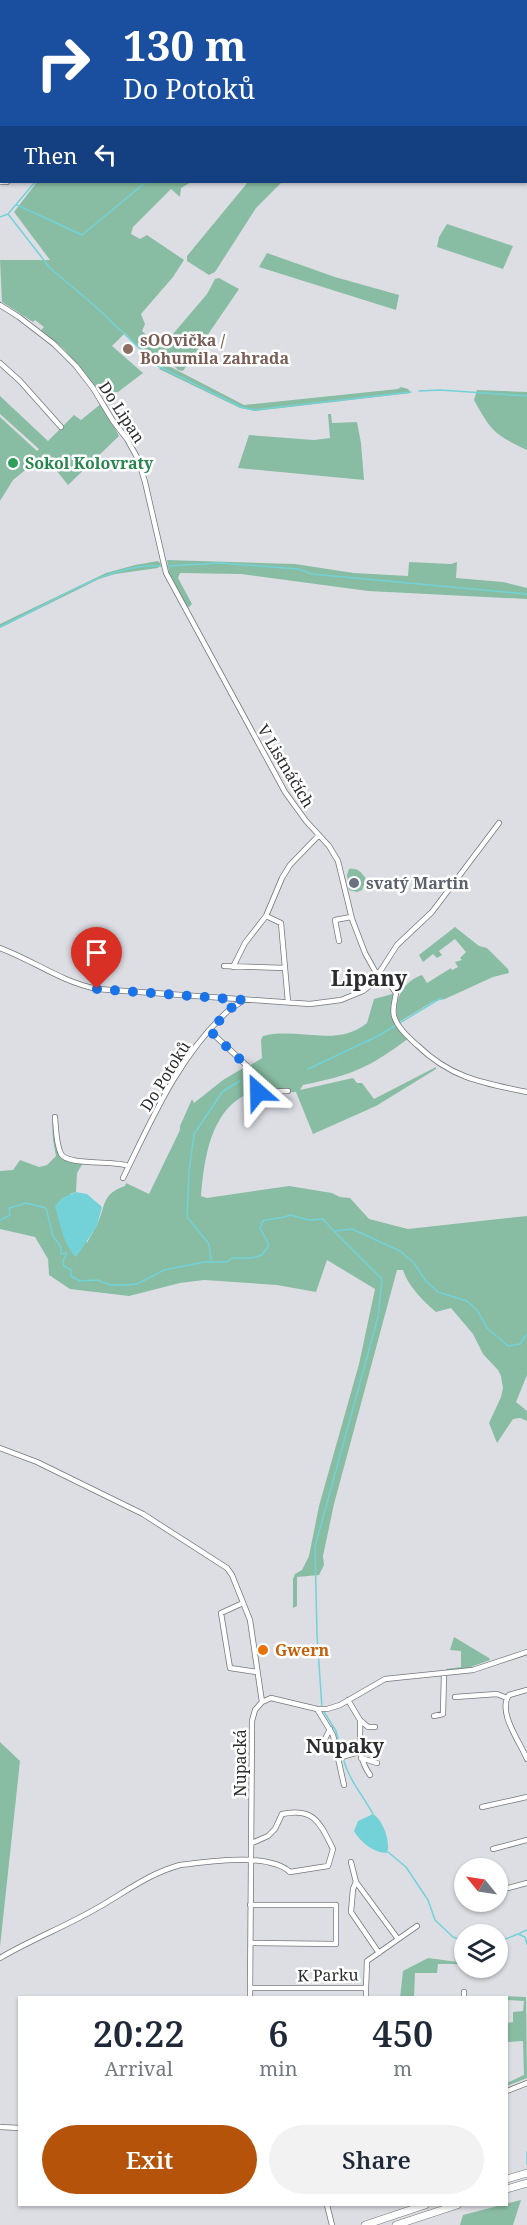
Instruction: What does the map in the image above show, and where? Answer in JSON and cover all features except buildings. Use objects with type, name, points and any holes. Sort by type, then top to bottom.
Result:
[{"type":"highway","points":[[508,2179],[527,2172]]},
{"type":"highway","points":[[508,2189],[527,2183]]},
{"type":"highway","points":[[365,2225],[423,2206]]},
{"type":"highway","points":[[396,2225],[454,2206]]},
{"type":"street","name":"Do Lipan","points":[[0,305],[54,344],[76,366],[127,439],[138,459],[145,482],[165,569]]},
{"type":"street","points":[[0,363],[20,381],[61,427]]},
{"type":"street","name":"V Listnáčích","points":[[165,569],[222,679],[285,792],[338,861],[344,878],[351,916],[365,953],[379,975],[396,993],[393,1013],[398,1024],[427,1055],[453,1073],[477,1082],[527,1092]]},
{"type":"street","points":[[0,948],[75,985],[97,989],[310,1004],[341,1000],[363,991],[379,975],[397,945],[432,912],[499,823]]},
{"type":"street","points":[[233,967],[245,943],[266,916],[290,865],[319,835]]},
{"type":"street","points":[[266,916],[281,923],[288,1002]]},
{"type":"street","points":[[339,941],[335,920],[351,916]]},
{"type":"street","points":[[224,966],[285,968]]},
{"type":"street","name":"Do Potoků","points":[[123,1178],[147,1127],[178,1072],[231,1008],[244,1000]]},
{"type":"street","points":[[210,1031],[247,1066],[258,1092],[288,1091]]},
{"type":"street","points":[[55,1117],[59,1144],[64,1157],[75,1161],[112,1162],[129,1166]]},
{"type":"street","points":[[0,1448],[37,1462],[143,1514],[218,1561],[232,1575],[249,1620],[262,1702],[276,1698],[327,1709],[386,1679],[473,1670],[527,1652]]},
{"type":"street","points":[[243,1603],[221,1613],[230,1668],[257,1672]]},
{"type":"street","points":[[434,1716],[444,1714],[444,1674]]},
{"type":"street","points":[[527,1690],[512,1693],[506,1703],[508,1718],[527,1759]]},
{"type":"street","points":[[455,1697],[497,1694],[507,1698]]},
{"type":"street","points":[[348,1700],[360,1720],[368,1727],[375,1727]]},
{"type":"street","name":"Nupacká","points":[[250,1996],[252,1720],[255,1710],[262,1702]]},
{"type":"street","points":[[319,1709],[333,1735],[341,1757],[344,1785]]},
{"type":"street","points":[[360,1720],[360,1755],[370,1775]]},
{"type":"street","points":[[318,1743],[325,1739],[330,1729]]},
{"type":"street","points":[[341,1757],[360,1755],[377,1763]]},
{"type":"street","points":[[482,1807],[527,1797]]},
{"type":"street","points":[[0,1958],[99,1907],[154,1873],[180,1865],[252,1860],[283,1865],[290,1872],[328,1866],[333,1850],[320,1821],[297,1810],[282,1814],[275,1829],[268,1836],[252,1843]]},
{"type":"street","points":[[493,1849],[527,1840]]},
{"type":"street","name":"K Parku","points":[[351,1862],[356,1882],[398,1939]]},
{"type":"street","name":"K Parku","points":[[356,1882],[353,1889],[351,1912],[379,1953]]},
{"type":"street","points":[[508,1888],[527,1883]]},
{"type":"street","points":[[250,1905],[336,1905],[336,1944],[250,1943]]},
{"type":"street","name":"K Parku","points":[[250,1988],[366,1988],[367,1961],[417,1926]]},
{"type":"street","points":[[366,1988],[366,1996]]},
{"type":"street","points":[[508,2091],[527,2083]]},
{"type":"street","points":[[0,2127],[18,2128]]},
{"type":"street","points":[[327,2206],[332,2225]]},
{"type":"green space","points":[[36,183],[189,183],[181,188],[180,197],[171,189],[133,227],[131,234],[140,239],[147,235],[184,260],[173,277],[141,314],[145,324],[142,331],[161,348],[207,294],[215,279],[219,278],[239,289],[183,371],[174,366],[173,358],[167,360],[159,358],[156,366],[125,333],[112,346],[143,373],[118,392],[104,393],[98,390],[64,349],[41,330],[44,327],[2,302],[0,260],[50,260],[14,212]]},
{"type":"green space","points":[[247,183],[281,183],[256,208],[215,272],[209,275],[187,261],[187,256]]},
{"type":"green space","points":[[447,224],[513,246],[503,269],[437,247],[439,237]]},
{"type":"green space","points":[[267,253],[335,277],[399,295],[396,310],[259,267]]},
{"type":"green space","points":[[165,364],[244,405],[401,387],[408,389],[411,393],[255,411],[240,408],[159,369]]},
{"type":"green space","points":[[477,390],[527,392],[527,450],[501,436],[485,419],[474,400]]},
{"type":"green space","points":[[0,396],[48,441],[74,415],[81,420],[102,403],[119,436],[68,485],[44,455],[13,480],[0,501],[0,417],[37,451],[39,449],[0,414]]},
{"type":"green space","points":[[328,414],[331,414],[332,423],[357,422],[364,480],[238,468],[249,435],[314,440],[330,438]]},
{"type":"green space","points":[[167,560],[295,564],[354,573],[408,576],[409,562],[451,564],[457,562],[456,578],[503,582],[527,588],[527,599],[368,591],[241,574],[180,573],[178,578],[192,604],[188,608],[169,573]]},
{"type":"green space","points":[[158,561],[161,564],[158,568],[115,574],[99,579],[0,628],[0,624],[106,573]]},
{"type":"green space","points":[[349,869],[359,871],[366,879],[362,890],[357,892],[349,890],[347,875]]},
{"type":"green space","points":[[455,927],[479,946],[487,948],[508,969],[509,973],[493,977],[445,999],[434,1001],[399,1022],[398,1000],[409,982],[422,975],[427,983],[451,968],[452,970],[458,967],[455,962],[462,960],[460,958],[466,952],[455,939],[439,951],[442,955],[437,958],[433,954],[423,962],[419,955]]},
{"type":"green space","points":[[396,993],[396,1017],[409,1038],[382,1057],[359,1069],[335,1078],[303,1085],[300,1090],[353,1078],[357,1083],[362,1083],[374,1099],[436,1067],[436,1069],[376,1106],[313,1134],[296,1092],[265,1094],[259,1089],[249,1066],[262,1058],[261,1040],[263,1036],[343,1034],[367,1023],[374,999]]},
{"type":"green space","points":[[245,1067],[255,1091],[245,1092],[245,1095],[233,1103],[216,1125],[207,1153],[201,1196],[207,1198],[289,1186],[350,1198],[369,1219],[408,1229],[527,1216],[527,1375],[516,1402],[527,1411],[527,1421],[520,1418],[513,1419],[497,1443],[489,1423],[503,1388],[498,1370],[483,1354],[473,1334],[451,1308],[436,1312],[412,1288],[403,1270],[397,1270],[334,1504],[323,1556],[324,1565],[319,1575],[297,1577],[297,1606],[293,1608],[293,1579],[295,1574],[302,1570],[309,1556],[319,1506],[359,1364],[375,1289],[327,1260],[316,1292],[277,1285],[204,1280],[180,1283],[129,1296],[70,1289],[49,1275],[48,1259],[35,1237],[0,1229],[0,1171],[13,1170],[20,1160],[39,1167],[47,1165],[56,1156],[52,1121],[64,1160],[83,1163],[77,1173],[76,1192],[70,1194],[87,1243],[97,1225],[105,1201],[117,1189],[125,1186],[126,1183],[149,1194],[180,1130],[192,1099],[194,1103],[223,1080]]},
{"type":"green space","points":[[454,1637],[490,1660],[465,1669],[446,1672],[446,1669],[461,1667],[461,1651],[450,1650]]},
{"type":"green space","points":[[0,1742],[20,1761],[0,1947]]},
{"type":"green space","points":[[428,1958],[454,1961],[454,1964],[438,1964],[437,1973],[415,1973],[414,1996],[400,1996],[403,1971]]},
{"type":"green space","points":[[508,1996],[526,1997],[527,2078],[508,2086],[508,2083],[524,2075],[523,2041],[508,2042],[508,2023],[513,2022],[513,2012],[523,2011],[524,2001],[508,2000]]},
{"type":"green space","points":[[521,2200],[513,2225],[460,2225],[463,2215],[498,2206],[508,2206],[508,2203]]},
{"type":"water","points":[[76,1192],[87,1194],[102,1207],[97,1226],[76,1257],[65,1240],[55,1206],[62,1198]]},
{"type":"water","points":[[373,1814],[380,1821],[385,1832],[388,1843],[387,1853],[368,1846],[354,1831],[358,1821]]},
{"type":"waterway","points":[[0,217],[8,214],[34,183]]},
{"type":"waterway","points":[[17,205],[82,235],[145,183]]},
{"type":"waterway","points":[[8,214],[50,268],[96,307],[158,366],[241,407],[254,410],[411,392]]},
{"type":"waterway","points":[[419,391],[440,390],[527,396]]},
{"type":"waterway","points":[[167,566],[220,563],[298,569],[312,574],[527,594]]},
{"type":"waterway","points":[[0,627],[99,578],[120,571],[161,566]]},
{"type":"waterway","points":[[308,1069],[378,1036],[441,998]]},
{"type":"waterway","points":[[211,1260],[209,1244],[187,1217],[194,1134],[223,1091],[240,1081]]},
{"type":"waterway","points":[[0,1220],[10,1215],[9,1208],[26,1203],[46,1208],[53,1236],[61,1247],[61,1254],[67,1253],[63,1261],[64,1266],[71,1270],[71,1276],[80,1281],[97,1280],[110,1285],[127,1285],[137,1284],[164,1270],[204,1262],[227,1262],[232,1258],[251,1258],[262,1255],[269,1245],[260,1228],[263,1221],[290,1215],[309,1220],[323,1219],[334,1231],[352,1229],[400,1251],[414,1263],[425,1280],[438,1292],[467,1301],[477,1310],[487,1328],[508,1346],[520,1344],[527,1334]]},
{"type":"waterway","points":[[322,1708],[317,1635],[315,1547],[378,1317],[382,1279],[334,1231]]},
{"type":"waterway","points":[[324,1712],[336,1731],[342,1754]]},
{"type":"waterway","points":[[343,1758],[352,1781],[373,1814]]},
{"type":"waterway","points":[[388,1852],[406,1867],[428,1900],[435,1920],[454,1937]]},
{"type":"waterway","points":[[520,1933],[527,1930]]},
{"type":"waterway","points":[[508,1938],[518,1934],[525,1937],[527,1944]]},
{"type":"waterway","points":[[527,2152],[527,2164]]},
{"type":"place","name":"sOOvička / Bohumila zahrada","points":[[128,349]]},
{"type":"place","name":"Sokol Kolovraty","points":[[13,463]]},
{"type":"place","name":"svatý Martin","points":[[354,883]]},
{"type":"place","name":"Gwern","points":[[263,1650]]},
{"type":"district","name":"Lipany","points":[[369,977]]},
{"type":"district","name":"Nupaky","points":[[345,1745]]},
{"type":"route","points":[[97,989],[244,1000],[231,1008],[210,1031],[247,1066],[258,1092]]}]
